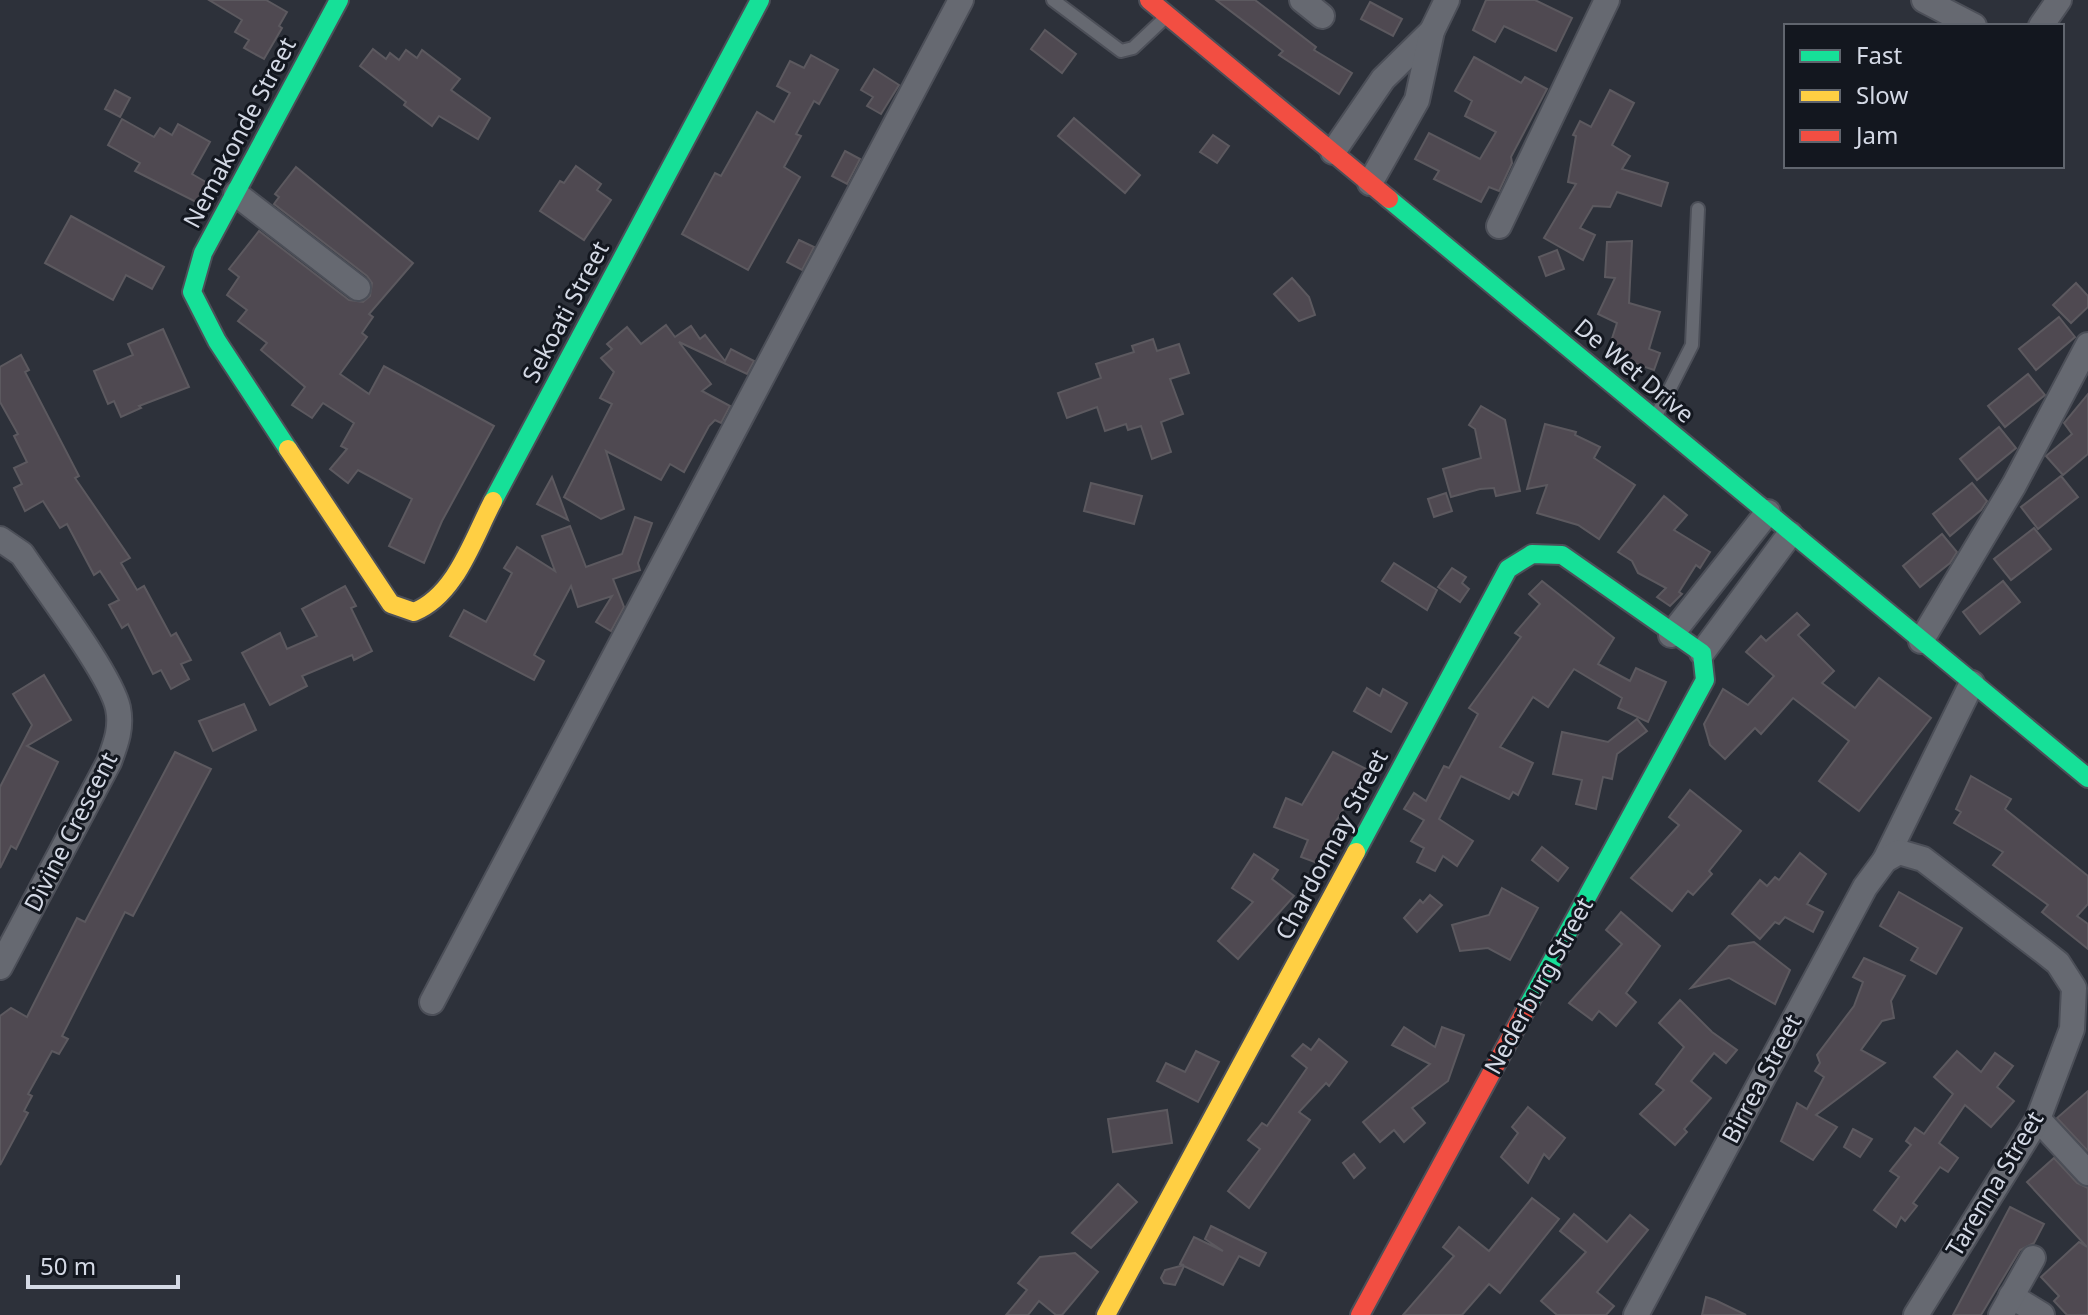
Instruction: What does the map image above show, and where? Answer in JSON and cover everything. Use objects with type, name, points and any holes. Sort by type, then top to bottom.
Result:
[{"type":"street","name":"Nemakonde Street","points":[[192,292],[203,253],[339,0]]},
{"type":"street","name":"Sekoati Street","points":[[192,292],[217,341],[391,604],[414,612],[429,606],[443,594],[760,0]]},
{"type":"street","points":[[432,1002],[961,0]]},
{"type":"street","name":"De Wet Drive","points":[[1149,0],[1768,512],[1790,534],[2081,768]]},
{"type":"street","points":[[1302,0],[1322,16]]},
{"type":"street","points":[[1370,183],[1417,100],[1432,31],[1447,0]]},
{"type":"street","points":[[1499,226],[1607,0]]},
{"type":"street","points":[[1924,0],[1970,24]]},
{"type":"street","points":[[2042,24],[2059,0]]},
{"type":"street","points":[[1333,152],[1383,79],[1432,31]]},
{"type":"street","points":[[236,194],[358,288]]},
{"type":"street","points":[[1921,641],[2014,485],[2088,345]]},
{"type":"street","points":[[1768,512],[1671,635],[1702,653],[1790,534]]},
{"type":"street","name":"Divine Crescent","points":[[0,539],[22,554],[114,694],[119,722],[119,737],[109,762],[0,967]]},
{"type":"street","name":"Chardonnay Street","points":[[1106,1315],[1508,569],[1532,554],[1562,555],[1671,635]]},
{"type":"street","name":"Nederburg Street","points":[[1360,1315],[1705,680],[1702,653]]},
{"type":"street","name":"Birrea Street","points":[[1636,1315],[1865,887],[1892,856],[1972,683]]},
{"type":"street","name":"Tarenna Street","points":[[1892,856],[1910,853],[1935,866],[2043,951],[2070,981],[2075,1005],[2072,1029],[2038,1119],[1916,1315]]},
{"type":"street","points":[[2038,1119],[2088,1173]]},
{"type":"street","points":[[2033,1258],[2006,1305],[2042,1315]]},
{"type":"lane","points":[[1053,0],[1121,51],[1133,48],[1168,15]]},
{"type":"lane","points":[[1654,419],[1692,345],[1698,209]]},
{"type":"building","points":[[209,0],[266,0],[287,12],[279,26],[282,28],[264,59],[244,48],[249,40],[235,32],[242,20]]},
{"type":"building","points":[[1216,0],[1255,0],[1316,47],[1314,50],[1352,73],[1339,94],[1279,55],[1283,51]]},
{"type":"building","points":[[1486,0],[1535,0],[1572,18],[1556,51],[1504,26],[1495,42],[1473,30]]},
{"type":"building","points":[[1370,2],[1402,19],[1393,36],[1361,19]]},
{"type":"building","points":[[1045,30],[1076,54],[1062,73],[1031,49]]},
{"type":"building","points":[[373,49],[386,59],[390,53],[399,60],[406,50],[417,58],[422,50],[460,79],[451,90],[490,118],[478,139],[439,116],[432,126],[404,105],[406,102],[360,66]]},
{"type":"building","points":[[811,55],[838,70],[819,104],[814,101],[796,134],[801,136],[784,167],[800,177],[748,270],[682,234],[715,173],[721,176],[757,112],[774,122],[790,93],[777,86],[790,61],[804,68]]},
{"type":"building","points":[[1474,57],[1521,83],[1525,77],[1547,89],[1511,157],[1512,163],[1499,191],[1489,187],[1481,202],[1434,179],[1439,171],[1415,159],[1429,133],[1480,159],[1496,132],[1465,116],[1472,101],[1455,91]]},
{"type":"building","points":[[874,69],[899,85],[881,114],[867,106],[873,97],[861,90]]},
{"type":"building","points":[[115,90],[130,98],[120,117],[105,109]]},
{"type":"building","points":[[1610,90],[1634,103],[1612,145],[1630,156],[1622,169],[1668,183],[1661,206],[1617,192],[1610,207],[1593,206],[1580,228],[1595,235],[1583,260],[1544,238],[1576,184],[1568,182],[1576,136],[1573,135],[1580,121],[1591,127]]},
{"type":"building","points":[[1074,118],[1140,175],[1125,193],[1058,136]]},
{"type":"building","points":[[122,119],[154,137],[160,128],[172,135],[178,124],[210,142],[192,174],[211,185],[200,204],[135,171],[140,163],[108,145]]},
{"type":"building","points":[[1213,135],[1229,146],[1217,163],[1200,152]]},
{"type":"building","points":[[845,151],[860,159],[847,184],[832,176]]},
{"type":"building","points":[[576,166],[601,184],[597,190],[611,200],[584,240],[540,211],[560,181],[564,183]]},
{"type":"building","points":[[296,167],[413,263],[369,314],[373,317],[362,333],[367,337],[340,374],[369,394],[384,366],[494,426],[442,521],[424,563],[389,546],[412,499],[358,470],[348,483],[330,469],[347,449],[341,446],[354,423],[323,403],[312,418],[292,405],[305,387],[261,350],[267,343],[238,321],[247,310],[227,295],[239,277],[229,269],[259,231],[349,300],[363,302],[370,296],[372,283],[367,276],[274,204],[279,197],[275,194]]},
{"type":"building","points":[[71,216],[164,267],[152,289],[126,275],[113,300],[45,263]]},
{"type":"building","points":[[799,240],[814,247],[802,270],[787,262]]},
{"type":"building","points":[[1632,241],[1629,303],[1660,312],[1649,349],[1660,353],[1654,370],[1607,354],[1617,323],[1598,314],[1615,278],[1605,277],[1607,242]]},
{"type":"building","points":[[1557,250],[1564,269],[1546,276],[1539,257]]},
{"type":"building","points":[[1292,278],[1309,297],[1315,315],[1299,321],[1274,294]]},
{"type":"building","points":[[2076,283],[2088,296],[2088,307],[2071,323],[2053,305]]},
{"type":"building","points":[[2059,317],[2075,337],[2036,370],[2019,349]]},
{"type":"building","points":[[666,325],[675,337],[691,326],[700,339],[705,335],[725,361],[731,349],[754,361],[747,374],[679,342],[711,384],[702,391],[730,406],[721,423],[715,420],[709,426],[684,472],[670,464],[661,480],[606,451],[624,509],[601,519],[564,497],[612,404],[600,398],[614,372],[601,358],[612,349],[607,344],[627,327],[641,344]]},
{"type":"building","points":[[163,329],[189,387],[139,406],[141,408],[121,417],[114,401],[108,404],[94,371],[133,355],[128,344]]},
{"type":"building","points":[[1153,339],[1157,351],[1179,344],[1189,373],[1170,379],[1183,414],[1161,422],[1171,452],[1152,459],[1141,426],[1128,430],[1126,424],[1105,431],[1097,407],[1067,418],[1058,393],[1101,378],[1096,364],[1134,352],[1132,346]]},
{"type":"building","points":[[21,355],[29,370],[25,372],[79,476],[75,478],[130,558],[121,563],[137,590],[144,586],[171,636],[176,633],[191,660],[181,664],[189,679],[171,689],[161,670],[153,674],[128,624],[122,628],[109,605],[119,600],[100,571],[94,575],[67,524],[60,528],[43,501],[25,511],[14,488],[22,484],[14,468],[27,462],[14,436],[18,434],[0,402],[0,367]]},
{"type":"building","points":[[2028,374],[2045,395],[2005,427],[1988,406]]},
{"type":"building","points":[[2088,394],[2088,454],[2063,475],[2046,456],[2072,434],[2064,423]]},
{"type":"building","points":[[1481,406],[1505,420],[1520,491],[1496,496],[1494,488],[1480,489],[1451,497],[1443,469],[1481,458],[1475,429],[1469,425]]},
{"type":"building","points":[[1545,424],[1576,432],[1575,435],[1600,447],[1594,458],[1635,485],[1599,539],[1578,525],[1537,513],[1547,485],[1527,489]]},
{"type":"building","points":[[1999,427],[2016,448],[1977,480],[1960,459]]},
{"type":"building","points":[[2061,476],[2078,497],[2038,529],[2021,507]]},
{"type":"building","points":[[552,477],[568,520],[537,504]]},
{"type":"building","points":[[1091,483],[1142,496],[1134,524],[1084,511]]},
{"type":"building","points":[[1972,483],[1987,501],[1981,510],[1950,536],[1933,514]]},
{"type":"building","points":[[1446,493],[1452,511],[1434,517],[1428,499]]},
{"type":"building","points":[[1664,496],[1687,515],[1674,530],[1710,552],[1700,568],[1696,565],[1679,592],[1682,594],[1670,606],[1657,597],[1666,588],[1638,573],[1632,561],[1618,552]]},
{"type":"building","points":[[635,517],[652,523],[638,563],[640,570],[613,579],[624,607],[611,631],[596,622],[612,596],[578,607],[571,586],[534,655],[544,661],[534,680],[450,636],[464,610],[486,622],[512,573],[504,568],[517,547],[555,571],[542,536],[570,526],[586,567],[622,554]]},
{"type":"building","points":[[2034,528],[2051,549],[2011,580],[1994,559]]},
{"type":"building","points":[[1942,534],[1957,552],[1950,563],[1920,587],[1903,566]]},
{"type":"building","points":[[1394,563],[1437,590],[1427,610],[1382,581]]},
{"type":"building","points":[[1452,568],[1466,577],[1462,583],[1469,589],[1460,602],[1438,587]]},
{"type":"building","points":[[1542,581],[1614,638],[1598,664],[1630,681],[1636,668],[1666,682],[1648,722],[1618,708],[1622,698],[1574,669],[1548,707],[1533,697],[1500,747],[1533,763],[1518,795],[1513,792],[1509,799],[1461,776],[1439,819],[1473,841],[1457,866],[1443,856],[1435,871],[1417,862],[1424,848],[1411,841],[1424,820],[1404,809],[1414,793],[1426,801],[1444,766],[1449,768],[1478,714],[1469,708],[1521,637],[1515,633],[1540,604],[1529,594]]},
{"type":"building","points":[[2003,581],[2020,602],[1980,634],[1963,612]]},
{"type":"building","points":[[345,586],[356,606],[351,608],[372,651],[354,660],[352,655],[302,676],[307,686],[270,705],[242,653],[280,633],[287,649],[317,636],[302,609]]},
{"type":"building","points":[[1797,613],[1809,625],[1798,635],[1834,671],[1822,683],[1855,708],[1879,678],[1931,718],[1859,811],[1819,781],[1849,741],[1793,698],[1761,734],[1755,728],[1725,759],[1710,745],[1704,724],[1723,689],[1748,705],[1774,676],[1746,652],[1761,636],[1766,641]]},
{"type":"building","points":[[44,675],[71,720],[27,746],[58,762],[16,849],[11,846],[0,868],[0,787],[32,725],[13,694]]},
{"type":"building","points":[[1367,688],[1380,696],[1383,689],[1407,703],[1391,732],[1354,711]]},
{"type":"building","points":[[244,704],[256,730],[213,751],[199,721]]},
{"type":"building","points":[[1637,719],[1647,731],[1617,754],[1612,779],[1603,777],[1596,809],[1576,804],[1582,780],[1553,774],[1562,732],[1608,742]]},
{"type":"building","points":[[175,752],[211,769],[133,916],[125,912],[62,1036],[68,1039],[59,1054],[52,1051],[28,1094],[32,1096],[24,1111],[28,1113],[0,1165],[0,1016],[11,1008],[27,1017],[77,918],[85,922]]},
{"type":"building","points":[[1333,752],[1368,770],[1336,821],[1340,824],[1320,864],[1301,857],[1308,840],[1274,827],[1286,798],[1302,805]]},
{"type":"building","points":[[1971,776],[2011,799],[2005,809],[2088,876],[2088,904],[2077,916],[2088,924],[2088,949],[2042,912],[2048,905],[1993,865],[2003,852],[1954,823],[1961,812],[1956,809]]},
{"type":"building","points":[[1690,790],[1741,831],[1709,871],[1712,874],[1693,895],[1688,891],[1672,911],[1631,878],[1679,825],[1669,817]]},
{"type":"building","points":[[1542,847],[1568,868],[1558,881],[1532,860]]},
{"type":"building","points":[[1800,853],[1826,874],[1807,904],[1823,912],[1813,932],[1785,917],[1779,924],[1775,922],[1760,939],[1732,914],[1760,880],[1767,886],[1775,877],[1779,880]]},
{"type":"building","points":[[1254,854],[1278,870],[1272,879],[1294,896],[1238,959],[1218,941],[1253,902],[1232,888]]},
{"type":"building","points":[[1502,888],[1538,908],[1510,960],[1488,948],[1460,951],[1452,925],[1489,915]]},
{"type":"building","points":[[1899,892],[1962,928],[1936,974],[1911,960],[1918,948],[1880,926]]},
{"type":"building","points":[[1430,895],[1442,905],[1417,932],[1404,918],[1420,900],[1423,903]]},
{"type":"building","points":[[1621,912],[1660,946],[1626,993],[1636,1002],[1616,1026],[1599,1011],[1592,1020],[1569,1003],[1622,944],[1606,930]]},
{"type":"building","points":[[1754,942],[1790,970],[1775,1004],[1729,978],[1691,988],[1729,946]]},
{"type":"building","points":[[1864,958],[1905,976],[1891,1001],[1894,1018],[1882,1021],[1861,1050],[1885,1063],[1816,1115],[1837,1127],[1813,1160],[1781,1141],[1797,1103],[1807,1109],[1824,1077],[1815,1071],[1820,1063],[1817,1055],[1854,1006],[1863,982],[1853,977]]},
{"type":"building","points":[[1680,1000],[1712,1032],[1737,1050],[1726,1063],[1714,1053],[1691,1081],[1711,1098],[1684,1129],[1687,1132],[1675,1145],[1640,1114],[1664,1090],[1656,1084],[1684,1047],[1659,1023]]},
{"type":"building","points":[[1404,1027],[1435,1047],[1442,1027],[1464,1035],[1448,1081],[1412,1108],[1425,1123],[1404,1142],[1394,1130],[1380,1142],[1363,1122],[1430,1064],[1392,1045]]},
{"type":"building","points":[[1319,1039],[1347,1062],[1329,1086],[1326,1083],[1299,1112],[1310,1120],[1249,1208],[1228,1191],[1260,1149],[1248,1140],[1262,1123],[1267,1126],[1307,1068],[1292,1056],[1303,1044],[1311,1050]]},
{"type":"building","points":[[1196,1051],[1219,1062],[1198,1102],[1157,1081],[1166,1063],[1185,1072]]},
{"type":"building","points":[[1957,1051],[1981,1072],[1995,1053],[2013,1066],[1997,1087],[2014,1101],[1991,1127],[1965,1105],[1939,1143],[1958,1158],[1948,1172],[1940,1167],[1913,1203],[1917,1206],[1905,1221],[1901,1217],[1896,1227],[1874,1210],[1899,1177],[1890,1171],[1911,1145],[1906,1141],[1915,1128],[1924,1134],[1953,1094],[1934,1077]]},
{"type":"building","points":[[2088,1091],[2088,1151],[2057,1118]]},
{"type":"building","points":[[1528,1107],[1565,1138],[1549,1159],[1544,1154],[1528,1183],[1501,1157],[1518,1133],[1512,1127]]},
{"type":"building","points":[[1167,1110],[1172,1143],[1113,1152],[1108,1119]]},
{"type":"building","points":[[1853,1129],[1872,1139],[1860,1157],[1844,1147]]},
{"type":"building","points":[[1354,1154],[1365,1168],[1354,1178],[1343,1163]]},
{"type":"building","points":[[2054,1158],[2077,1183],[2088,1188],[2088,1315],[2067,1315],[2054,1301],[2059,1296],[2041,1277],[2079,1242],[2087,1247],[2027,1182]]},
{"type":"building","points":[[1118,1184],[1137,1202],[1091,1248],[1072,1233]]},
{"type":"building","points":[[1532,1198],[1559,1219],[1500,1293],[1489,1284],[1462,1315],[1403,1315],[1454,1256],[1443,1247],[1459,1227],[1489,1251]]},
{"type":"building","points":[[2010,1207],[2044,1224],[2034,1243],[2020,1250],[1981,1315],[1953,1315]]},
{"type":"building","points":[[1574,1214],[1607,1242],[1630,1215],[1648,1230],[1597,1292],[1614,1306],[1606,1315],[1557,1315],[1541,1301],[1586,1252],[1560,1231]]},
{"type":"building","points":[[1211,1226],[1266,1253],[1259,1266],[1239,1256],[1223,1285],[1184,1266],[1175,1285],[1164,1283],[1161,1278],[1165,1270],[1184,1265],[1180,1264],[1194,1237],[1223,1251],[1205,1239]]},
{"type":"building","points":[[1075,1253],[1098,1272],[1062,1315],[1056,1315],[1039,1301],[1028,1315],[1006,1315],[1027,1290],[1018,1283],[1040,1257]]},
{"type":"building","points":[[1706,1297],[1715,1300],[1746,1315],[1702,1315]]},
{"type":"traffic: fast","points":[[288,449],[217,341],[192,292],[203,253],[339,0]]},
{"type":"traffic: fast","points":[[493,501],[760,0]]},
{"type":"traffic: fast","points":[[1389,199],[2088,778]]},
{"type":"traffic: fast","points":[[1356,852],[1508,569],[1532,554],[1562,555],[1702,653],[1705,680],[1525,1011]]},
{"type":"traffic: slow","points":[[288,449],[391,604],[414,612],[429,604],[452,579],[493,501]]},
{"type":"traffic: slow","points":[[1106,1315],[1356,852]]},
{"type":"traffic: jam","points":[[1149,0],[1389,199]]},
{"type":"traffic: jam","points":[[1360,1315],[1525,1011]]}]
